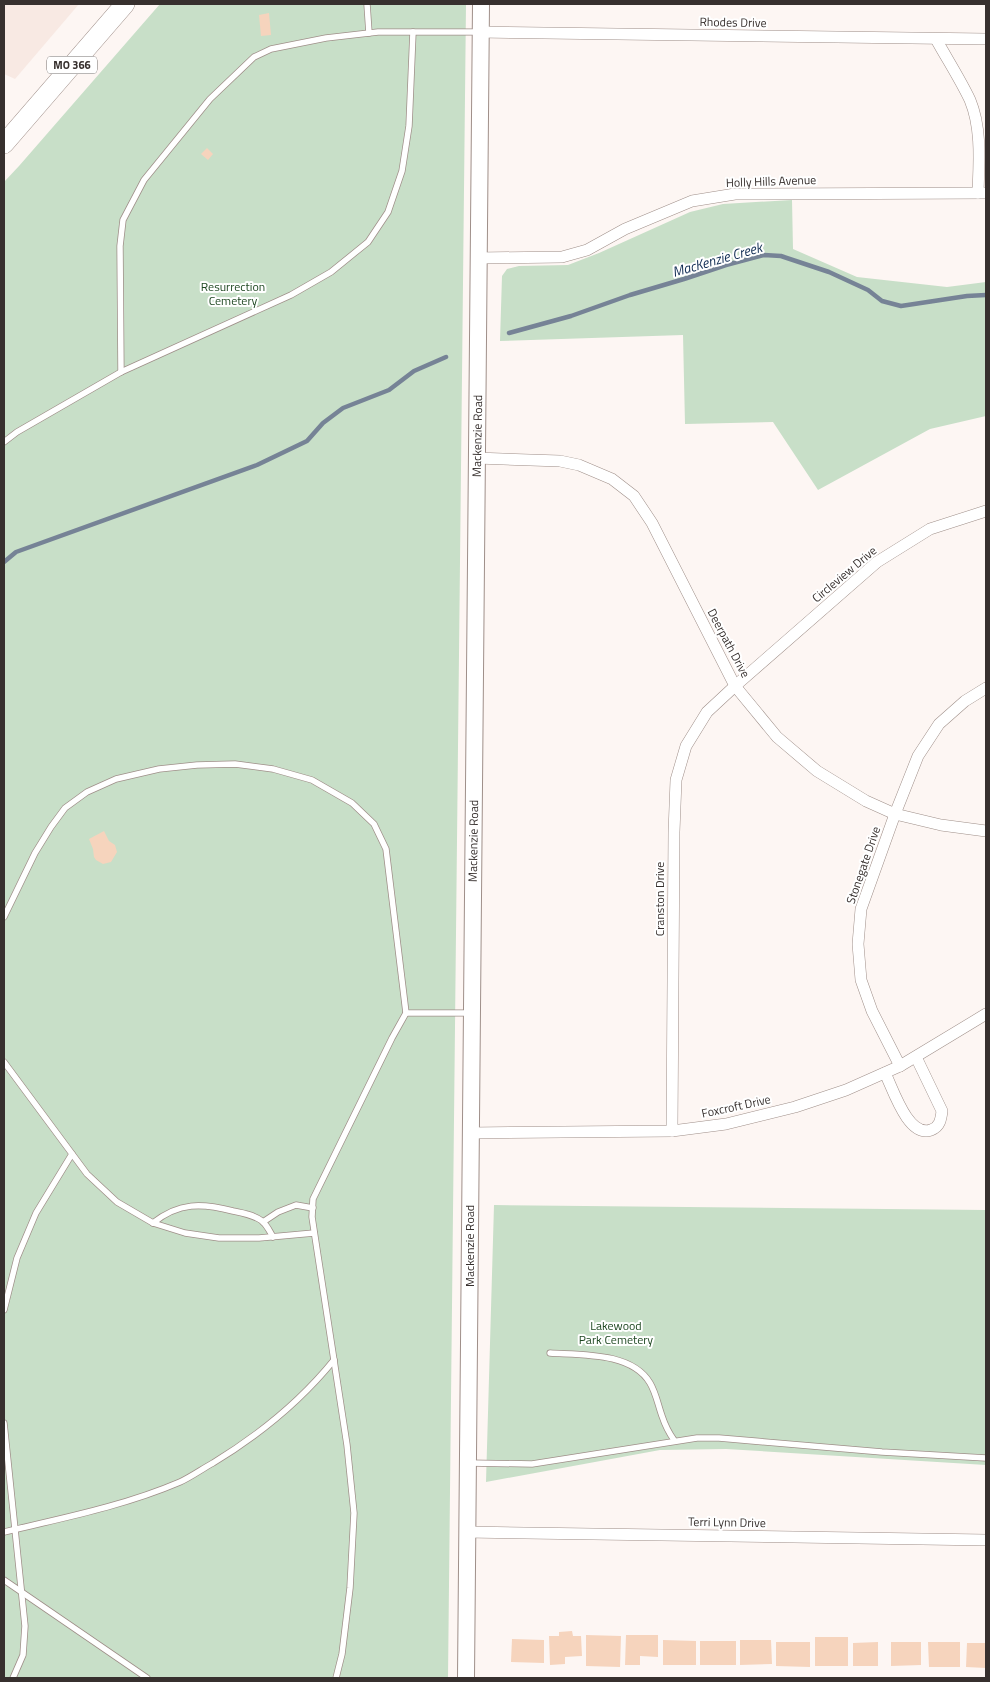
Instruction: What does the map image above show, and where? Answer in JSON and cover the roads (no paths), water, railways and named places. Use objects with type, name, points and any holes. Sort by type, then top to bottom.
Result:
[{"type":"main road","name":"MO 366","points":[[4,144],[125,4]]},
{"type":"main road","name":"Mackenzie Road","points":[[466,1678],[481,4]]},
{"type":"street","name":"Rhodes Drive","points":[[480,32],[986,39]]},
{"type":"street","points":[[936,39],[970,101],[977,126],[982,193]]},
{"type":"street","name":"Holly Hills Avenue","points":[[478,258],[562,257],[587,250],[625,230],[692,201],[735,194],[982,193]]},
{"type":"street","name":"Deerpath Drive","points":[[476,458],[560,461],[579,465],[612,479],[634,496],[652,523],[735,686],[777,737],[817,771],[866,801],[895,814],[941,825],[986,831]]},
{"type":"street","name":"Circleview Drive","points":[[735,686],[877,562],[930,529],[986,511]]},
{"type":"street","name":"Cranston Drive","points":[[672,1132],[676,780],[686,746],[691,737],[707,712],[735,686]]},
{"type":"street","name":"Stonegate Drive","points":[[900,1066],[872,1011],[861,980],[858,944],[862,909],[895,814],[918,756],[939,724],[965,701],[986,688]]},
{"type":"street","name":"Foxcroft Drive","points":[[470,1133],[672,1132],[726,1124],[795,1107],[846,1090],[900,1066],[986,1014]]},
{"type":"street","points":[[884,1073],[909,1122],[916,1129],[926,1132],[936,1128],[941,1120],[942,1111],[916,1057]]},
{"type":"street","name":"Terri Lynn Drive","points":[[467,1532],[986,1540]]},
{"type":"lane","points":[[367,4],[370,33]]},
{"type":"lane","points":[[4,442],[17,432],[121,372],[291,295],[331,272],[368,242],[388,212],[402,171],[409,126],[413,32]]},
{"type":"lane","points":[[121,372],[120,246],[123,220],[144,180],[210,99],[254,57],[271,49],[326,38],[370,33],[480,32]]},
{"type":"lane","points":[[4,917],[34,853],[65,808],[87,792],[116,779],[159,769],[234,764],[273,769],[312,780],[352,803],[374,824],[386,849],[406,1014],[392,1038],[313,1199],[312,1208],[314,1233],[347,1444],[354,1513],[350,1588],[342,1654],[336,1678]]},
{"type":"lane","points":[[406,1014],[471,1014]]},
{"type":"lane","points":[[4,1062],[87,1174],[117,1202],[153,1223],[185,1233],[220,1238],[273,1237],[314,1233]]},
{"type":"lane","points":[[4,1310],[17,1258],[36,1214],[72,1154]]},
{"type":"lane","points":[[153,1223],[175,1209],[204,1205],[253,1216],[263,1222],[273,1237]]},
{"type":"lane","points":[[263,1222],[278,1212],[296,1205],[312,1208]]},
{"type":"lane","points":[[550,1353],[599,1356],[621,1361],[640,1370],[650,1382],[657,1397],[667,1430],[674,1440]]},
{"type":"lane","points":[[4,1532],[138,1498],[182,1481],[241,1446],[286,1411],[314,1384],[334,1360]]},
{"type":"lane","points":[[4,1422],[25,1626],[23,1654],[13,1678]]},
{"type":"lane","points":[[467,1464],[532,1464],[674,1440],[697,1438],[719,1438],[882,1452],[986,1458]]},
{"type":"lane","points":[[4,1580],[148,1678]]},
{"type":"waterway","name":"MacKenzie Creek","points":[[509,333],[571,316],[630,295],[764,255],[781,256],[829,272],[868,290],[882,301],[901,306],[986,295]]},
{"type":"waterway","points":[[4,562],[16,552],[257,465],[307,441],[323,423],[343,408],[389,390],[414,371],[446,357]]},
{"type":"park label","name":"Resurrection Cemetery","points":[[233,293]]},
{"type":"park label","name":"Lakewood Park Cemetery","points":[[616,1332]]}]
